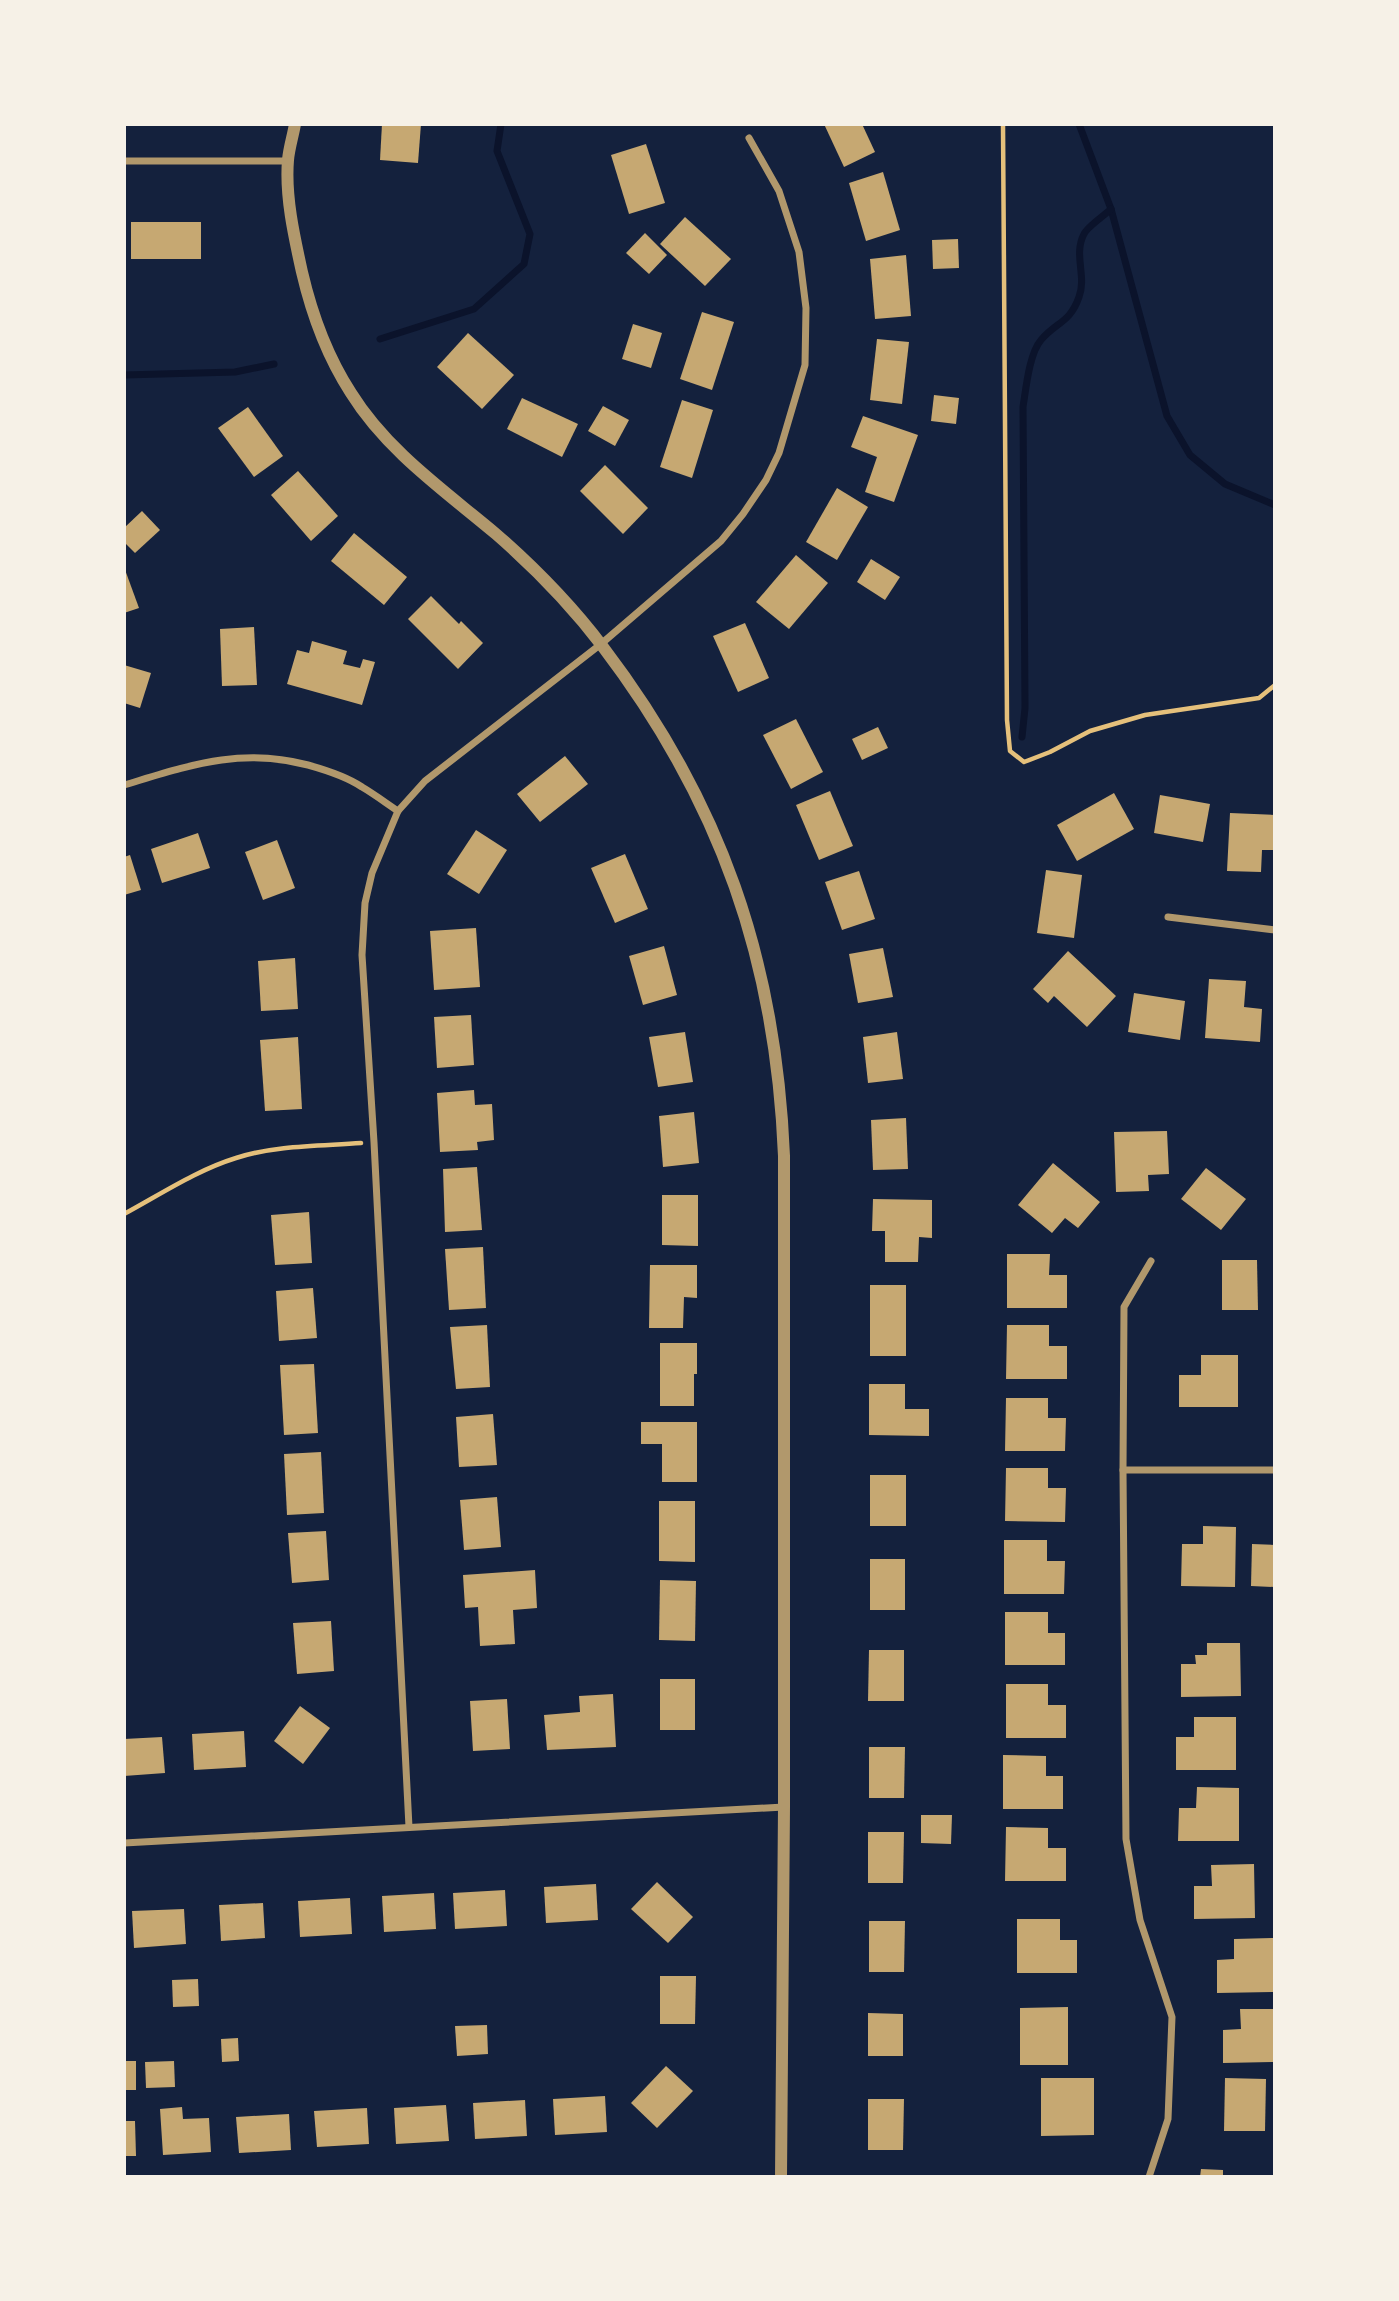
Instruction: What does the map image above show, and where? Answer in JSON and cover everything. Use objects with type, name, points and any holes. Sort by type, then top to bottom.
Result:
[{"type":"street","points":[[295,124],[288,161],[291,212],[306,289],[317,328],[351,394],[390,443],[526,561],[601,644],[639,697],[672,748],[726,861],[748,925],[766,991],[780,1088],[783,1156],[784,1807],[781,2177]]},
{"type":"street","points":[[409,1827],[362,955],[362,925],[372,873],[398,811],[425,781],[601,644],[721,541],[766,480],[779,453],[805,365],[806,308],[799,252],[779,191],[749,138]]},
{"type":"street","points":[[124,161],[288,161]]},
{"type":"street","points":[[124,785],[194,764],[241,756],[265,757],[292,761],[340,775],[398,811]]},
{"type":"street","points":[[1168,917],[1275,930]]},
{"type":"street","points":[[1149,2177],[1168,2119],[1172,2017],[1139,1920],[1126,1839],[1123,1470],[1124,1307],[1151,1261]]},
{"type":"street","points":[[1123,1470],[1275,1470]]},
{"type":"street","points":[[124,1843],[784,1807]]},
{"type":"path","points":[[1003,124],[1007,720],[1010,751],[1024,762],[1090,732],[1145,715],[1259,698],[1275,685]]},
{"type":"path","points":[[124,1214],[206,1169],[238,1157],[265,1151],[374,1142]]},
{"type":"building","points":[[382,124],[421,124],[418,163],[380,160]]},
{"type":"building","points":[[824,124],[862,124],[875,152],[844,167]]},
{"type":"building","points":[[646,144],[665,203],[629,214],[611,155]]},
{"type":"building","points":[[883,172],[900,230],[866,241],[849,183]]},
{"type":"building","points":[[685,217],[731,259],[705,286],[660,244]]},
{"type":"building","points":[[131,222],[201,222],[201,259],[131,259]]},
{"type":"building","points":[[645,233],[667,255],[649,274],[626,253]]},
{"type":"building","points":[[958,239],[959,268],[933,269],[932,240]]},
{"type":"building","points":[[906,255],[911,316],[875,319],[870,259]]},
{"type":"building","points":[[702,312],[734,322],[712,390],[680,379]]},
{"type":"building","points":[[633,324],[662,333],[651,368],[622,359]]},
{"type":"building","points":[[468,333],[514,375],[482,409],[437,367]]},
{"type":"building","points":[[877,339],[909,342],[902,404],[870,400]]},
{"type":"building","points":[[934,395],[959,398],[956,424],[931,421]]},
{"type":"building","points":[[522,398],[578,424],[562,457],[507,429]]},
{"type":"building","points":[[682,400],[713,410],[692,478],[660,467]]},
{"type":"building","points":[[603,406],[629,420],[615,446],[588,431]]},
{"type":"building","points":[[248,407],[283,456],[254,477],[218,428]]},
{"type":"building","points":[[863,416],[918,435],[894,502],[865,492],[877,457],[851,447]]},
{"type":"building","points":[[605,465],[648,508],[623,534],[580,491]]},
{"type":"building","points":[[298,471],[338,516],[311,541],[271,495]]},
{"type":"building","points":[[837,488],[868,507],[837,560],[806,542]]},
{"type":"building","points":[[142,511],[160,530],[135,553],[124,542],[124,528]]},
{"type":"building","points":[[354,533],[407,577],[384,605],[331,561]]},
{"type":"building","points":[[796,555],[828,583],[789,629],[756,602]]},
{"type":"building","points":[[871,559],[900,577],[885,600],[857,582]]},
{"type":"building","points":[[124,567],[139,608],[124,613]]},
{"type":"building","points":[[431,596],[483,643],[458,669],[408,619]]},
{"type":"building","points":[[745,623],[769,678],[738,692],[713,636]]},
{"type":"building","points":[[254,627],[257,685],[222,686],[220,629]]},
{"type":"building","points":[[312,641],[347,651],[343,664],[360,668],[363,659],[375,662],[362,705],[287,684],[297,650],[309,653]]},
{"type":"building","points":[[124,665],[151,673],[140,708],[124,703]]},
{"type":"building","points":[[796,719],[823,772],[791,789],[763,735]]},
{"type":"building","points":[[878,727],[888,748],[862,760],[852,739]]},
{"type":"building","points":[[565,756],[588,784],[540,822],[517,794]]},
{"type":"building","points":[[830,791],[853,846],[819,860],[796,805]]},
{"type":"building","points":[[1114,793],[1134,829],[1077,861],[1057,825]]},
{"type":"building","points":[[1160,795],[1210,804],[1203,842],[1154,833]]},
{"type":"building","points":[[1230,813],[1275,815],[1275,850],[1262,850],[1261,872],[1227,871]]},
{"type":"building","points":[[476,830],[507,850],[479,894],[447,874]]},
{"type":"building","points":[[198,833],[210,868],[162,883],[151,849]]},
{"type":"building","points":[[277,840],[295,888],[263,900],[245,852]]},
{"type":"building","points":[[625,854],[648,909],[615,923],[591,868]]},
{"type":"building","points":[[130,855],[141,890],[124,895],[124,857]]},
{"type":"building","points":[[1046,870],[1082,875],[1074,938],[1037,933]]},
{"type":"building","points":[[859,871],[875,919],[842,930],[825,882]]},
{"type":"building","points":[[476,928],[480,987],[434,990],[430,931]]},
{"type":"building","points":[[664,946],[677,995],[643,1005],[629,956]]},
{"type":"building","points":[[883,948],[893,997],[858,1003],[849,954]]},
{"type":"building","points":[[1068,951],[1116,996],[1087,1027],[1054,996],[1048,1003],[1033,989]]},
{"type":"building","points":[[295,958],[298,1009],[261,1011],[258,961]]},
{"type":"building","points":[[1209,979],[1246,981],[1244,1007],[1262,1009],[1260,1042],[1205,1038]]},
{"type":"building","points":[[1134,993],[1185,1001],[1180,1040],[1128,1032]]},
{"type":"building","points":[[471,1015],[474,1065],[437,1068],[434,1017]]},
{"type":"building","points":[[685,1032],[693,1082],[658,1087],[649,1037]]},
{"type":"building","points":[[897,1032],[903,1079],[868,1083],[863,1037]]},
{"type":"building","points":[[298,1037],[302,1109],[265,1111],[260,1040]]},
{"type":"building","points":[[474,1090],[475,1105],[492,1104],[494,1140],[477,1142],[478,1150],[440,1152],[437,1093]]},
{"type":"building","points":[[694,1112],[699,1163],[663,1167],[659,1116]]},
{"type":"building","points":[[906,1118],[908,1169],[873,1170],[871,1120]]},
{"type":"building","points":[[1167,1131],[1169,1174],[1148,1175],[1149,1191],[1116,1192],[1114,1132]]},
{"type":"building","points":[[1053,1163],[1100,1202],[1078,1228],[1065,1218],[1052,1233],[1018,1205]]},
{"type":"building","points":[[477,1167],[482,1230],[445,1232],[443,1169]]},
{"type":"building","points":[[1206,1168],[1246,1199],[1221,1230],[1181,1199]]},
{"type":"building","points":[[662,1195],[698,1195],[698,1246],[662,1245]]},
{"type":"building","points":[[873,1199],[932,1200],[932,1238],[919,1237],[918,1262],[885,1262],[885,1231],[872,1231]]},
{"type":"building","points":[[309,1212],[312,1263],[275,1265],[271,1215]]},
{"type":"building","points":[[483,1247],[486,1308],[449,1310],[445,1249]]},
{"type":"building","points":[[1007,1254],[1050,1254],[1049,1275],[1067,1275],[1067,1308],[1007,1308]]},
{"type":"building","points":[[1222,1260],[1257,1260],[1258,1310],[1222,1310]]},
{"type":"building","points":[[650,1265],[697,1265],[697,1298],[684,1297],[683,1328],[649,1328]]},
{"type":"building","points":[[870,1285],[906,1285],[906,1356],[870,1356]]},
{"type":"building","points":[[313,1288],[317,1338],[279,1341],[276,1291]]},
{"type":"building","points":[[487,1325],[490,1387],[456,1389],[450,1327]]},
{"type":"building","points":[[1007,1325],[1049,1325],[1049,1346],[1067,1346],[1067,1379],[1006,1379]]},
{"type":"building","points":[[660,1343],[697,1343],[694,1406],[660,1406]]},
{"type":"building","points":[[1201,1355],[1238,1355],[1238,1407],[1179,1407],[1179,1375],[1201,1375]]},
{"type":"building","points":[[314,1364],[318,1433],[284,1435],[280,1365]]},
{"type":"building","points":[[869,1384],[905,1384],[905,1409],[929,1409],[929,1436],[869,1435]]},
{"type":"building","points":[[1006,1398],[1048,1398],[1048,1418],[1066,1418],[1065,1451],[1005,1451]]},
{"type":"building","points":[[493,1414],[497,1465],[459,1467],[456,1417]]},
{"type":"building","points":[[641,1422],[697,1422],[697,1482],[662,1482],[662,1444],[641,1444]]},
{"type":"building","points":[[321,1452],[324,1513],[287,1515],[284,1454]]},
{"type":"building","points":[[1006,1468],[1048,1468],[1048,1488],[1066,1488],[1065,1522],[1005,1521]]},
{"type":"building","points":[[870,1475],[906,1475],[906,1526],[870,1526]]},
{"type":"building","points":[[497,1497],[501,1547],[464,1550],[460,1500]]},
{"type":"building","points":[[659,1501],[695,1501],[695,1562],[659,1561]]},
{"type":"building","points":[[1203,1526],[1236,1527],[1235,1587],[1181,1586],[1182,1544],[1203,1544]]},
{"type":"building","points":[[326,1531],[329,1580],[292,1583],[288,1533]]},
{"type":"building","points":[[1004,1540],[1047,1540],[1047,1561],[1065,1561],[1064,1594],[1004,1594]]},
{"type":"building","points":[[1252,1544],[1275,1545],[1275,1587],[1251,1586]]},
{"type":"building","points":[[870,1559],[905,1559],[905,1610],[870,1610]]},
{"type":"building","points":[[535,1570],[537,1608],[513,1610],[515,1644],[480,1646],[478,1607],[465,1608],[463,1575]]},
{"type":"building","points":[[660,1580],[696,1581],[695,1641],[659,1640]]},
{"type":"building","points":[[1005,1612],[1048,1612],[1048,1633],[1065,1633],[1065,1665],[1005,1665]]},
{"type":"building","points":[[331,1621],[334,1671],[297,1674],[293,1623]]},
{"type":"building","points":[[1207,1643],[1240,1643],[1241,1696],[1181,1697],[1181,1664],[1196,1664],[1195,1655],[1207,1655]]},
{"type":"building","points":[[869,1650],[904,1650],[904,1701],[868,1701]]},
{"type":"building","points":[[660,1679],[695,1679],[695,1730],[660,1730]]},
{"type":"building","points":[[1006,1684],[1048,1684],[1048,1705],[1066,1705],[1066,1738],[1006,1738]]},
{"type":"building","points":[[613,1694],[616,1747],[547,1750],[544,1715],[580,1712],[579,1696]]},
{"type":"building","points":[[507,1699],[510,1749],[473,1751],[470,1701]]},
{"type":"building","points":[[300,1706],[330,1728],[303,1764],[274,1741]]},
{"type":"building","points":[[1194,1717],[1236,1717],[1236,1770],[1176,1770],[1176,1737],[1194,1737]]},
{"type":"building","points":[[244,1731],[246,1767],[194,1770],[192,1734]]},
{"type":"building","points":[[162,1737],[165,1773],[124,1776],[124,1739]]},
{"type":"building","points":[[869,1747],[905,1747],[904,1798],[869,1798]]},
{"type":"building","points":[[1003,1755],[1046,1756],[1046,1776],[1063,1776],[1063,1809],[1003,1809]]},
{"type":"building","points":[[1197,1787],[1239,1788],[1239,1841],[1178,1841],[1179,1808],[1196,1808]]},
{"type":"building","points":[[921,1815],[952,1815],[951,1844],[921,1843]]},
{"type":"building","points":[[1006,1827],[1048,1828],[1048,1848],[1066,1848],[1066,1881],[1005,1881]]},
{"type":"building","points":[[868,1832],[904,1832],[903,1883],[868,1883]]},
{"type":"building","points":[[1254,1864],[1255,1918],[1194,1919],[1194,1886],[1212,1886],[1211,1865]]},
{"type":"building","points":[[657,1882],[693,1917],[668,1943],[631,1909]]},
{"type":"building","points":[[596,1884],[598,1920],[546,1923],[544,1887]]},
{"type":"building","points":[[505,1890],[507,1926],[455,1929],[453,1893]]},
{"type":"building","points":[[434,1893],[436,1929],[384,1932],[382,1896]]},
{"type":"building","points":[[350,1898],[352,1934],[300,1937],[298,1901]]},
{"type":"building","points":[[263,1903],[265,1938],[221,1941],[219,1905]]},
{"type":"building","points":[[184,1909],[186,1944],[134,1948],[132,1911]]},
{"type":"building","points":[[1017,1919],[1060,1919],[1060,1940],[1077,1940],[1077,1973],[1017,1973]]},
{"type":"building","points":[[869,1921],[905,1921],[904,1972],[869,1972]]},
{"type":"building","points":[[1275,1938],[1275,1992],[1217,1993],[1217,1960],[1234,1959],[1234,1939]]},
{"type":"building","points":[[660,1976],[696,1976],[695,2024],[660,2024]]},
{"type":"building","points":[[198,1979],[199,2006],[173,2007],[172,1980]]},
{"type":"building","points":[[1068,2007],[1068,2065],[1020,2065],[1020,2008]]},
{"type":"building","points":[[1240,2009],[1275,2009],[1275,2062],[1223,2063],[1223,2030],[1241,2029]]},
{"type":"building","points":[[868,2013],[903,2014],[903,2056],[868,2056]]},
{"type":"building","points":[[487,2025],[488,2054],[457,2056],[455,2026]]},
{"type":"building","points":[[238,2038],[239,2061],[222,2062],[221,2039]]},
{"type":"building","points":[[124,2061],[136,2061],[136,2090],[124,2090]]},
{"type":"building","points":[[174,2061],[175,2087],[146,2088],[145,2062]]},
{"type":"building","points":[[666,2066],[693,2091],[657,2128],[631,2103]]},
{"type":"building","points":[[1041,2078],[1094,2078],[1094,2135],[1041,2136]]},
{"type":"building","points":[[1225,2078],[1266,2079],[1265,2131],[1224,2131]]},
{"type":"building","points":[[605,2096],[607,2132],[555,2135],[553,2099]]},
{"type":"building","points":[[868,2099],[904,2099],[903,2150],[868,2150]]},
{"type":"building","points":[[525,2100],[527,2136],[475,2139],[473,2103]]},
{"type":"building","points":[[446,2105],[449,2141],[396,2144],[394,2108]]},
{"type":"building","points":[[182,2107],[183,2119],[209,2118],[211,2152],[163,2155],[160,2109]]},
{"type":"building","points":[[367,2108],[369,2144],[317,2147],[314,2111]]},
{"type":"building","points":[[289,2114],[291,2150],[239,2153],[236,2117]]},
{"type":"building","points":[[124,2121],[135,2121],[136,2156],[124,2156]]},
{"type":"building","points":[[1201,2169],[1223,2170],[1223,2177],[1200,2177]]},
{"type":"waterway","points":[[380,339],[474,309],[524,264],[530,234],[497,151],[501,124]]},
{"type":"waterway","points":[[1079,124],[1111,209],[1167,416],[1190,455],[1225,484],[1275,505]]},
{"type":"waterway","points":[[1022,737],[1025,708],[1023,407],[1027,382],[1037,346],[1071,312],[1079,297],[1082,281],[1080,250],[1084,234],[1111,209]]},
{"type":"waterway","points":[[124,375],[235,372],[274,364]]}]
